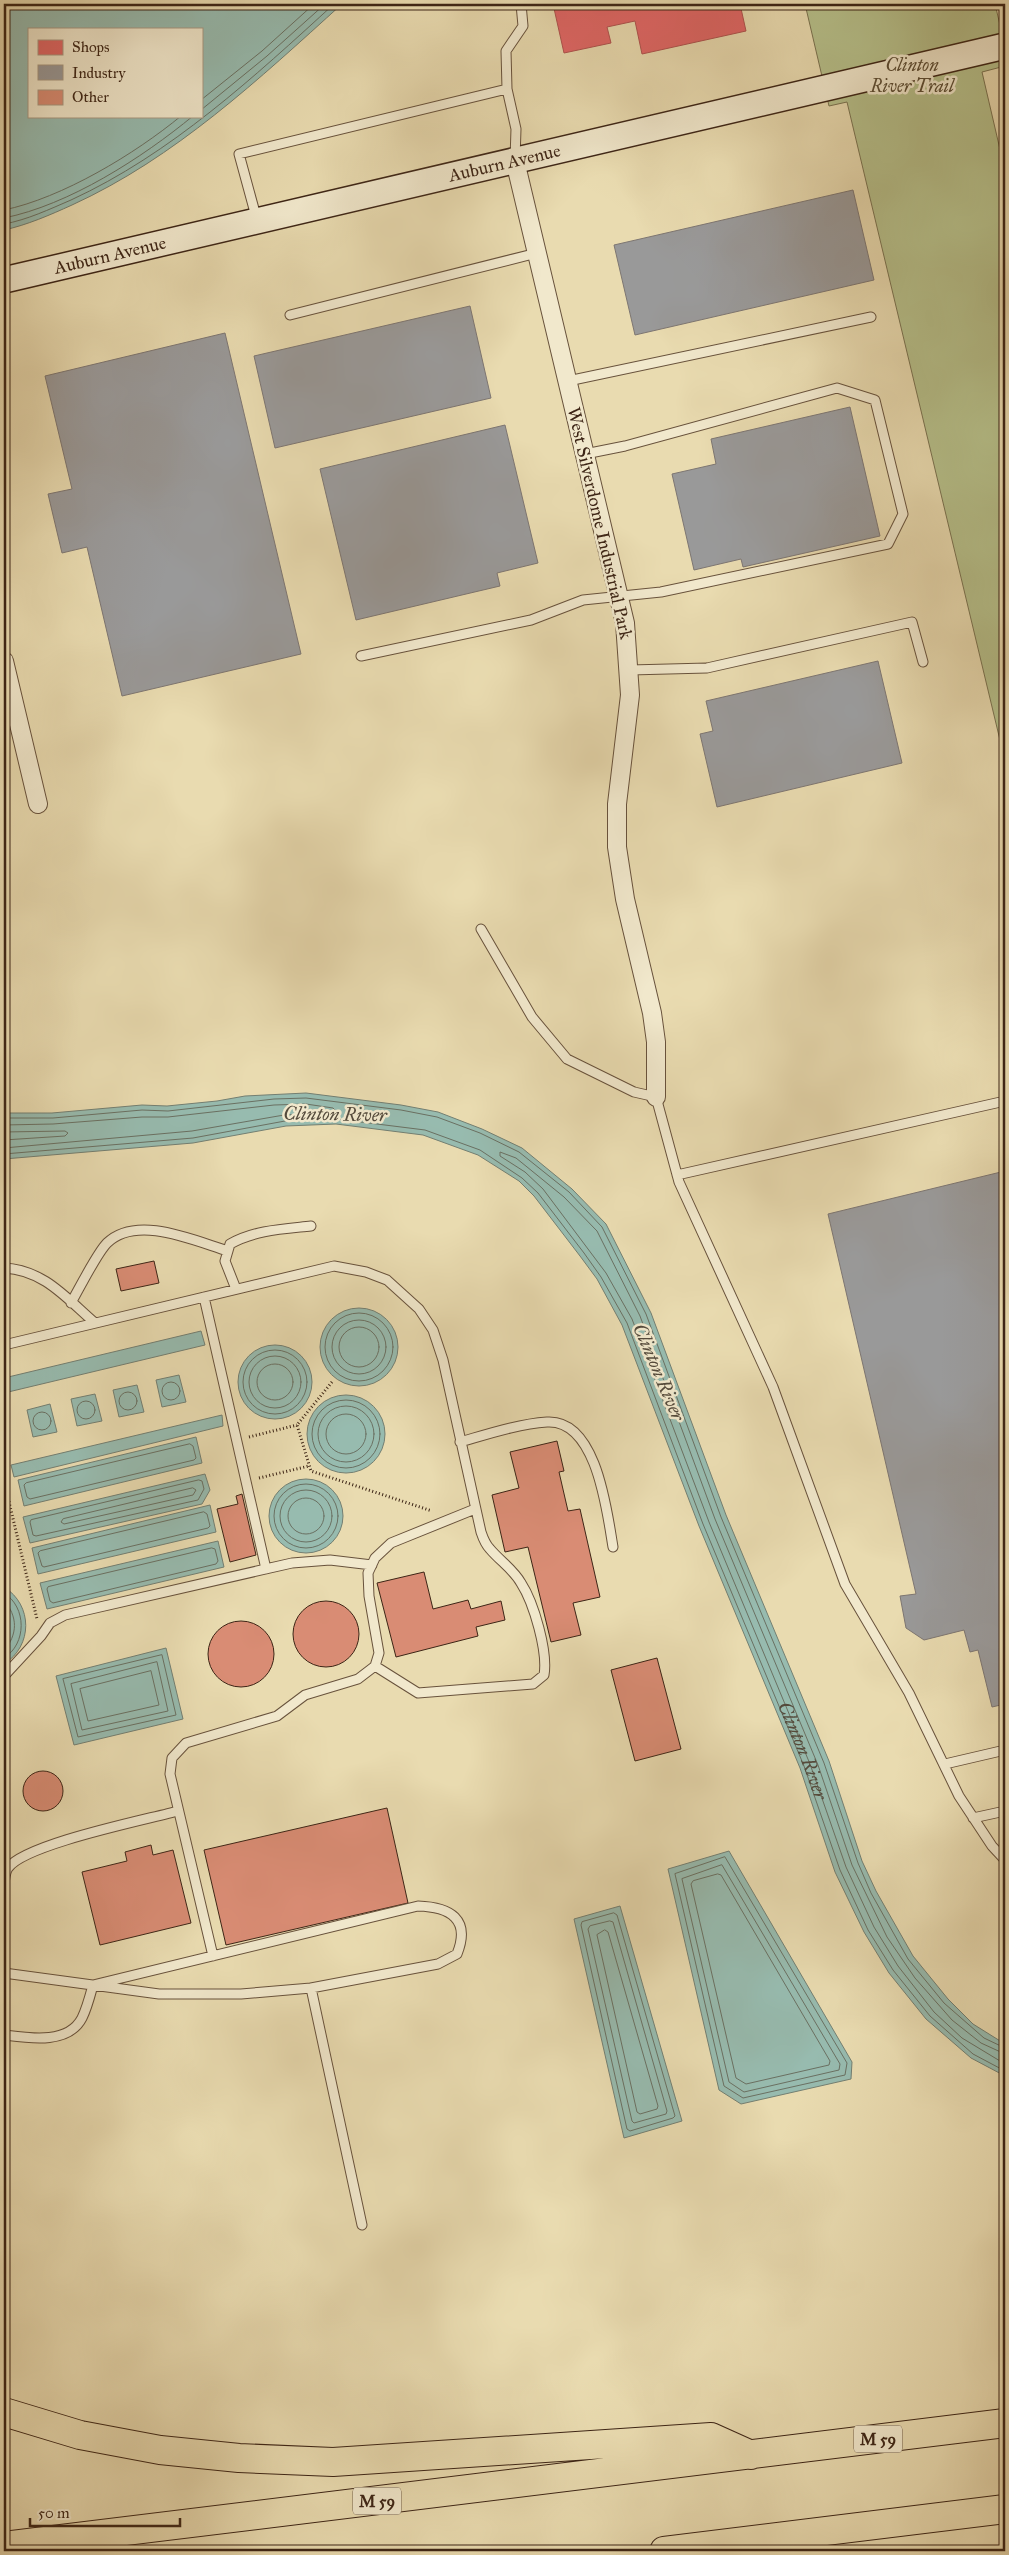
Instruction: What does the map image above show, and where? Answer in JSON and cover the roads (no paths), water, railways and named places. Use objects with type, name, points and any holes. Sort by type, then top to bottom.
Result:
[{"type":"highway","points":[[4,2412],[89,2437],[160,2450],[239,2458],[333,2462],[711,2437],[751,2455]]},
{"type":"highway","name":"M 59","points":[[4,2546],[1005,2424]]},
{"type":"highway","points":[[664,2551],[1005,2509]]},
{"type":"main road","name":"Auburn Avenue","points":[[4,280],[1005,46]]},
{"type":"street","name":"West Silverdome Industrial Park","points":[[515,161],[625,623],[630,670],[628,725],[617,804],[617,847],[625,899],[652,1013],[656,1042],[656,1097]]},
{"type":"street","points":[[5,668],[38,804]]},
{"type":"lane","points":[[515,161],[516,128],[508,89],[506,51],[523,26],[521,4]]},
{"type":"lane","points":[[258,221],[239,154],[508,89]]},
{"type":"lane","points":[[290,315],[537,253]]},
{"type":"lane","points":[[568,381],[871,317]]},
{"type":"lane","points":[[361,656],[531,620],[583,600],[661,592],[888,544],[903,514],[875,400],[837,388],[625,446],[585,454]]},
{"type":"lane","points":[[630,670],[707,668],[912,622],[923,662]]},
{"type":"lane","points":[[481,929],[532,1017],[567,1059],[634,1092],[656,1097],[677,1175],[773,1386],[845,1584],[909,1693],[959,1796],[992,1846],[1005,1860]]},
{"type":"lane","points":[[677,1175],[1005,1101]]},
{"type":"lane","points":[[236,1290],[225,1261],[230,1244],[244,1236],[266,1230],[311,1226]]},
{"type":"lane","points":[[71,1303],[106,1243],[120,1235],[140,1230],[166,1232],[228,1251]]},
{"type":"lane","points":[[4,1345],[334,1266],[366,1272],[387,1280],[419,1309],[434,1330],[443,1360],[481,1532],[489,1548],[509,1567],[522,1584],[543,1641],[546,1661],[544,1675],[533,1684],[418,1693],[375,1666]]},
{"type":"lane","points":[[4,1268],[20,1269],[41,1277],[95,1323]]},
{"type":"lane","points":[[204,1297],[266,1569]]},
{"type":"lane","points":[[460,1442],[548,1422],[569,1426],[579,1436],[591,1458],[605,1501],[613,1547]]},
{"type":"lane","points":[[213,1956],[170,1774],[172,1758],[186,1743],[277,1716],[305,1695],[358,1679],[375,1666],[379,1653],[368,1596],[368,1573],[375,1558],[391,1543],[475,1509]]},
{"type":"lane","points":[[4,1676],[41,1636],[50,1623],[65,1615],[292,1562],[330,1560],[372,1565]]},
{"type":"lane","points":[[945,1764],[1005,1750]]},
{"type":"lane","points":[[4,1883],[5,1869],[20,1858],[60,1842],[178,1811]]},
{"type":"lane","points":[[973,1818],[1005,1811]]},
{"type":"lane","points":[[4,1973],[159,1994],[241,1994],[311,1988],[438,1964],[457,1954],[462,1942],[460,1927],[453,1914],[438,1907],[418,1906],[93,1985]]},
{"type":"lane","points":[[4,2035],[40,2040],[68,2032],[82,2020],[93,1985]]},
{"type":"lane","points":[[311,1988],[362,2225]]},
{"type":"water","points":[[4,4],[342,4],[247,88],[181,141],[110,186],[47,216],[4,230]]},
{"type":"water","name":"Clinton River","points":[[306,1093],[401,1105],[438,1112],[482,1129],[522,1148],[572,1189],[606,1224],[651,1313],[726,1515],[829,1761],[862,1861],[876,1891],[913,1956],[948,1999],[973,2024],[1005,2044],[1005,2076],[971,2058],[926,2019],[889,1973],[864,1932],[835,1872],[800,1768],[699,1526],[622,1325],[597,1279],[534,1196],[519,1181],[478,1155],[423,1135],[336,1124],[286,1126],[193,1143],[4,1159],[4,1113],[52,1113],[142,1105],[167,1106],[245,1096]]},
{"type":"water","points":[[359,1308],[374,1311],[386,1320],[395,1332],[398,1347],[395,1362],[386,1374],[374,1383],[359,1386],[344,1383],[332,1374],[323,1362],[320,1347],[323,1332],[332,1320],[344,1311]]},
{"type":"water","points":[[201,1331],[205,1345],[4,1393],[4,1378]]},
{"type":"water","points":[[268,1345],[282,1345],[296,1351],[306,1361],[312,1375],[312,1389],[306,1403],[296,1413],[282,1419],[268,1419],[254,1413],[244,1403],[238,1389],[238,1375],[244,1361],[254,1351]]},
{"type":"water","points":[[179,1375],[186,1402],[162,1407],[156,1380]]},
{"type":"water","points":[[137,1385],[144,1412],[119,1417],[113,1390]]},
{"type":"water","points":[[95,1394],[102,1421],[77,1426],[71,1399]]},
{"type":"water","points":[[338,1395],[354,1395],[368,1401],[379,1412],[385,1426],[385,1442],[379,1456],[368,1467],[354,1473],[338,1473],[324,1467],[313,1456],[307,1442],[307,1426],[313,1412],[324,1401]]},
{"type":"water","points":[[50,1404],[57,1432],[33,1437],[27,1410]]},
{"type":"water","points":[[222,1415],[223,1426],[14,1477],[11,1465]]},
{"type":"water","points":[[196,1437],[202,1463],[24,1506],[18,1480]]},
{"type":"water","points":[[205,1474],[210,1490],[202,1504],[30,1543],[23,1517]]},
{"type":"water","points":[[306,1479],[327,1485],[337,1495],[343,1516],[337,1537],[327,1547],[306,1553],[285,1547],[275,1537],[269,1516],[275,1495],[285,1485]]},
{"type":"water","points":[[210,1505],[216,1532],[38,1574],[32,1548]]},
{"type":"water","points":[[218,1541],[224,1567],[47,1609],[40,1583]]},
{"type":"water","points":[[4,1587],[14,1595],[20,1604],[26,1626],[20,1647],[14,1656],[4,1664]]},
{"type":"water","points":[[166,1648],[183,1719],[74,1745],[56,1676]]},
{"type":"water","points":[[729,1851],[852,2062],[851,2079],[741,2104],[719,2090],[668,1869]]},
{"type":"water","points":[[620,1906],[682,2121],[624,2138],[574,1919]]},
{"type":"park label","name":"Clinton River Trail","points":[[912,75]]}]
